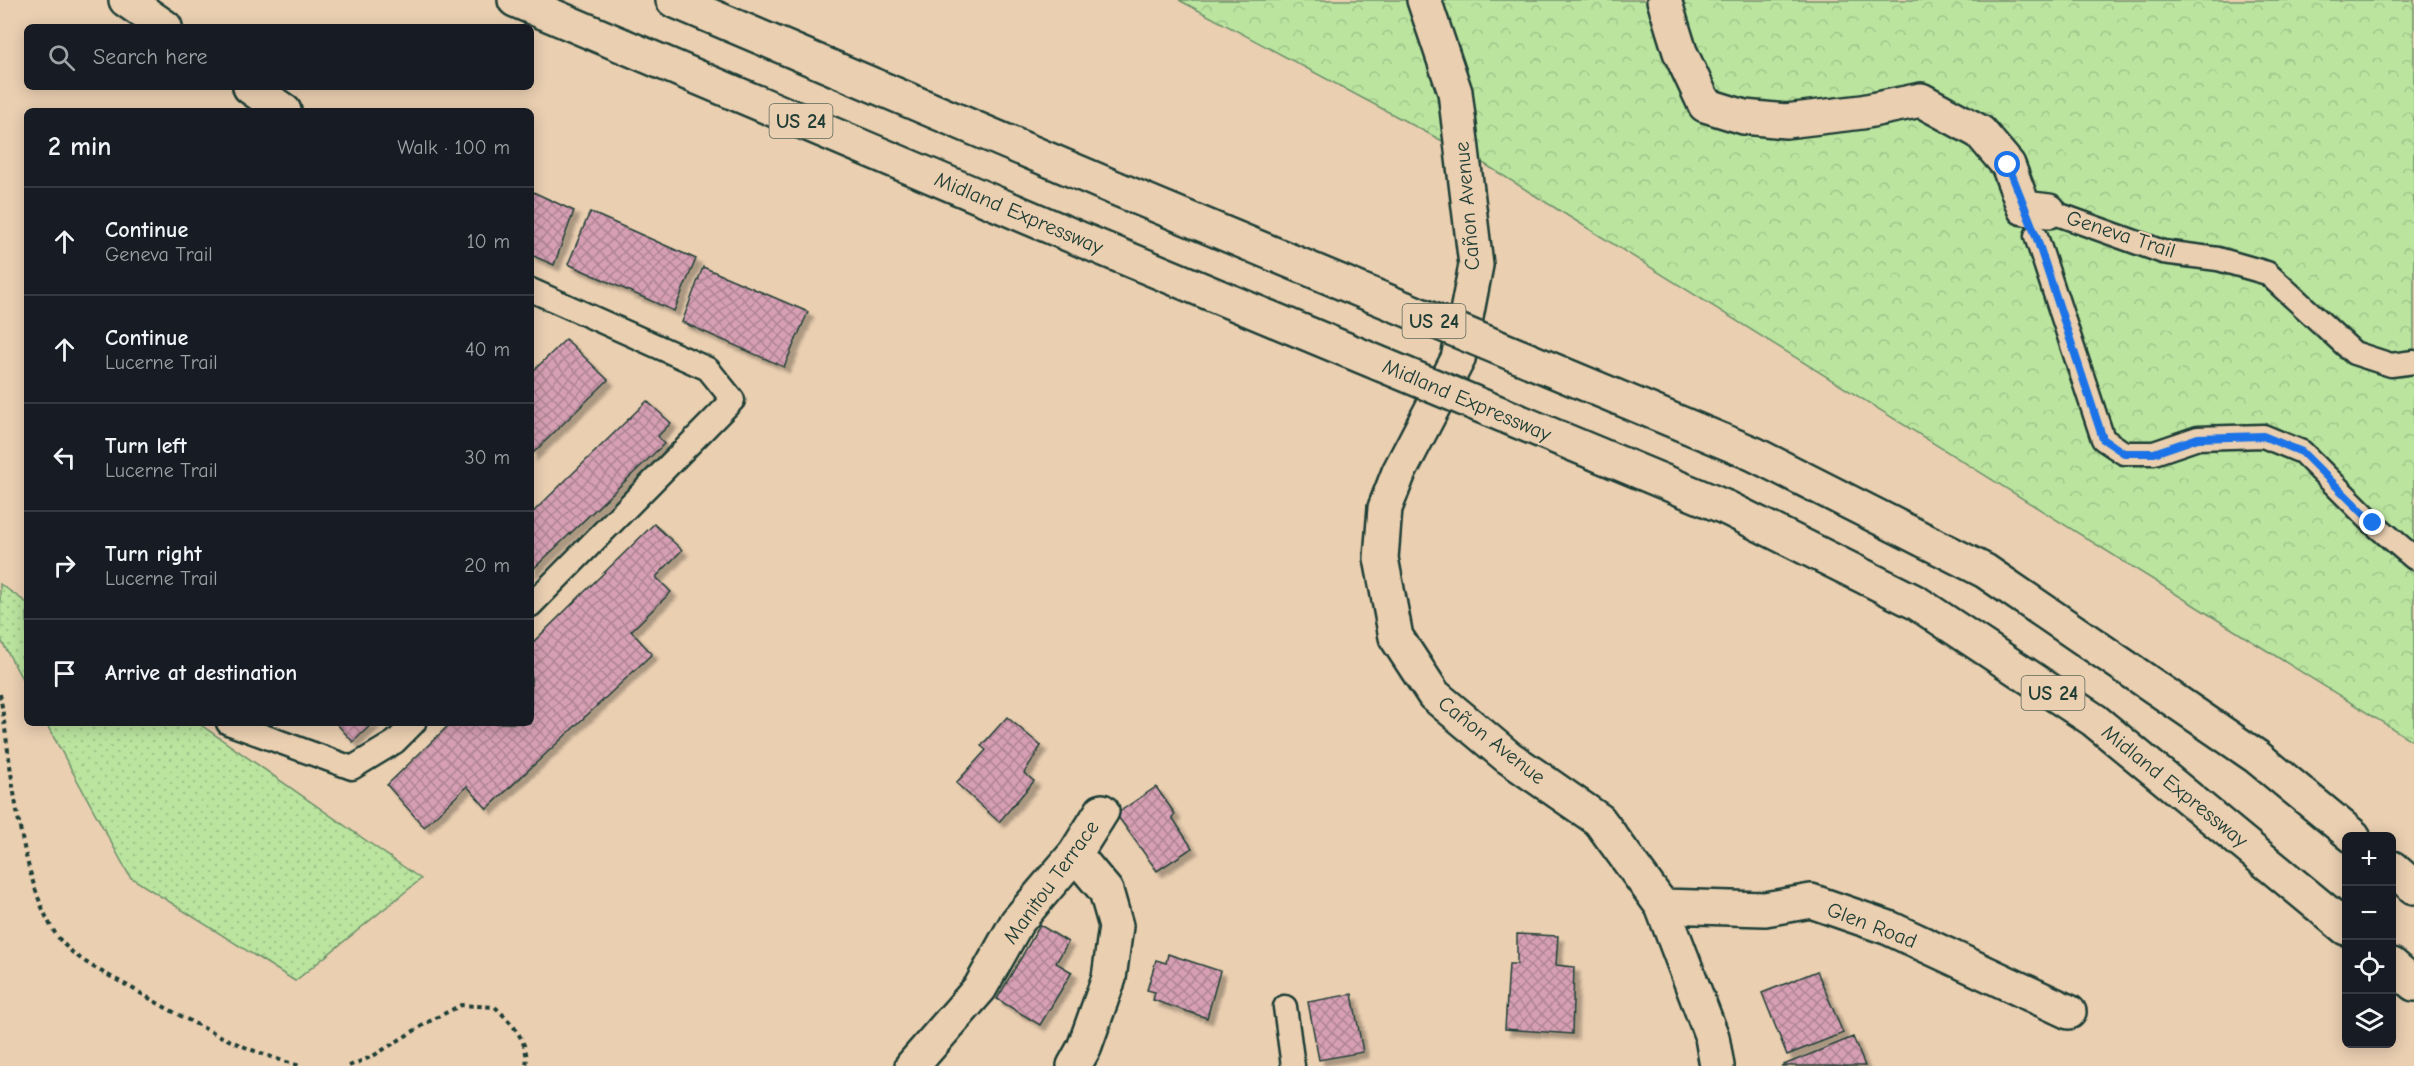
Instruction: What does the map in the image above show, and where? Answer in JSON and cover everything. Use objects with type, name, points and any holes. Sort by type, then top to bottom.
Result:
[{"type":"main road","points":[[126,0],[161,24]]},
{"type":"main road","name":"Midland Expressway","points":[[515,0],[1087,242],[1726,508],[1917,603],[2094,720],[2342,925]]},
{"type":"main road","name":"US 24","points":[[673,0],[1115,188],[1754,454],[1985,571],[2257,756],[2347,832]]},
{"type":"main road","name":"Cañon Avenue","points":[[1425,0],[1455,92],[1476,265],[1458,359],[1399,472],[1385,508],[1381,558],[1396,637],[1434,695],[1508,756],[1599,820],[1662,906],[1712,1037],[1717,1066]]},
{"type":"main road","points":[[1664,0],[1680,52],[1705,105],[1744,117],[1786,121],[1862,112],[1921,100],[1980,132],[2008,165],[2036,218]]},
{"type":"main road","points":[[254,90],[280,108]]},
{"type":"main road","name":"Manitou Terrace","points":[[912,1066],[980,988],[1017,922],[1075,854],[1102,811]]},
{"type":"main road","points":[[1074,1066],[1084,1048],[1108,978],[1116,926],[1106,891],[1075,854]]},
{"type":"main road","points":[[2396,872],[2414,887]]},
{"type":"main road","name":"Glen Road","points":[[1662,906],[1765,909],[1810,901],[1889,928],[2069,1012]]},
{"type":"main road","points":[[2396,969],[2414,984]]},
{"type":"lane","name":"Geneva Trail","points":[[2036,218],[2163,252],[2218,259],[2267,273],[2354,353],[2391,365],[2414,362]]},
{"type":"lane","points":[[2036,218],[2103,439],[2124,453],[2154,453],[2198,438],[2263,436],[2302,452],[2373,523],[2414,558]]},
{"type":"lane","points":[[534,291],[708,369],[734,400],[534,602]]},
{"type":"lane","points":[[236,726],[352,768],[395,742],[411,726]]},
{"type":"lane","points":[[1285,1006],[1293,1066]]},
{"type":"path","points":[[0,694],[24,842],[40,903],[56,934],[82,960],[196,1026],[282,1061],[301,1066]]},
{"type":"path","points":[[349,1066],[373,1056],[461,1005],[495,1006],[516,1028],[527,1059],[526,1066]]},
{"type":"green space","points":[[1179,0],[2414,0],[2414,742],[1478,160]]},
{"type":"green space","points":[[0,584],[24,601],[24,682],[0,638]]},
{"type":"green space","points":[[48,726],[202,726],[421,879],[295,981],[130,877]]},
{"type":"building","points":[[534,192],[574,211],[554,265],[534,256]]},
{"type":"building","points":[[590,212],[696,259],[674,311],[568,264]]},
{"type":"building","points":[[703,267],[808,312],[784,367],[682,322]]},
{"type":"building","points":[[566,339],[608,380],[534,452],[534,370]]},
{"type":"building","points":[[647,401],[671,423],[658,436],[664,444],[534,568],[534,511]]},
{"type":"building","points":[[654,524],[682,550],[656,577],[671,592],[631,631],[652,654],[487,809],[467,786],[424,827],[387,785],[448,726],[534,726],[534,641]]},
{"type":"building","points":[[1007,717],[1041,746],[1024,773],[1034,781],[999,822],[956,783],[986,750],[981,746]]},
{"type":"building","points":[[339,726],[370,726],[353,742]]},
{"type":"building","points":[[1156,787],[1175,814],[1172,817],[1192,848],[1157,871],[1116,814]]},
{"type":"building","points":[[1040,925],[1068,942],[1056,963],[1072,972],[1040,1025],[997,999]]},
{"type":"building","points":[[1517,934],[1558,936],[1556,965],[1574,967],[1572,1034],[1505,1029],[1509,964],[1517,964]]},
{"type":"building","points":[[1168,954],[1220,971],[1207,1018],[1153,1000],[1155,992],[1147,990],[1156,960],[1166,963]]},
{"type":"building","points":[[1817,971],[1843,1033],[1787,1055],[1762,993]]},
{"type":"building","points":[[1352,994],[1363,1052],[1319,1060],[1308,1002]]},
{"type":"building","points":[[1853,1037],[1865,1066],[1781,1066]]},
{"type":"route","points":[[2008,165],[2036,236],[2103,439],[2124,453],[2154,453],[2198,438],[2229,435],[2263,436],[2302,452],[2373,523]]}]
